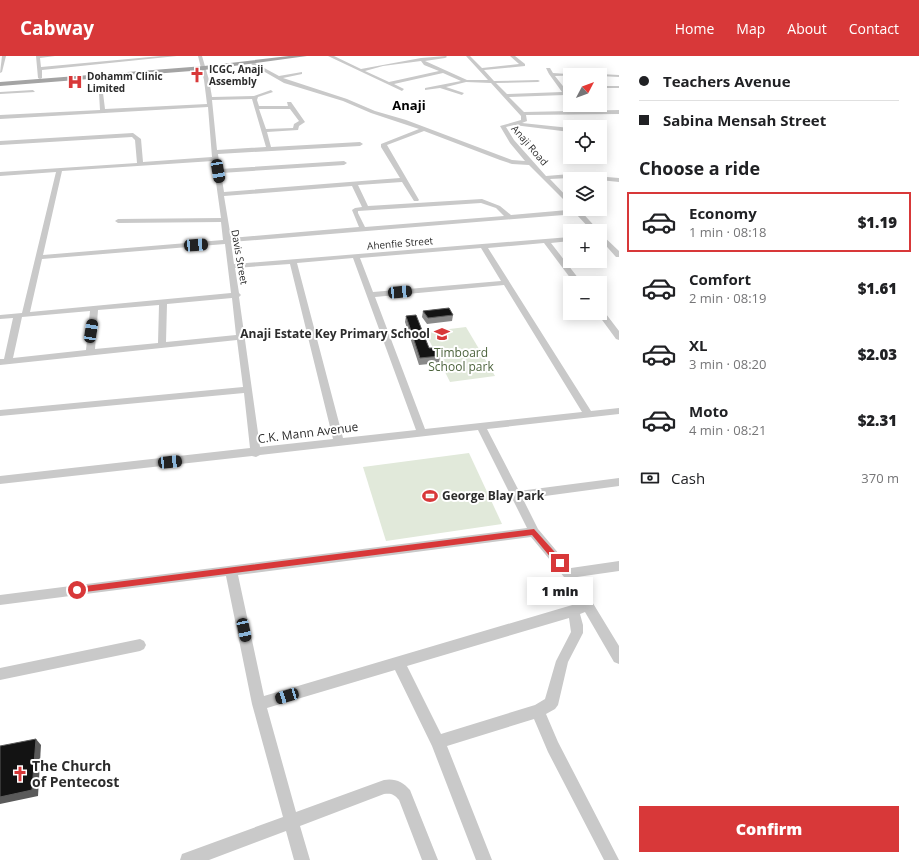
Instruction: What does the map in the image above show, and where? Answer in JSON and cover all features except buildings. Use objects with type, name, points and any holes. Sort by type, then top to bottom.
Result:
[{"type":"main road","points":[[0,84],[204,66],[282,56]]},
{"type":"main road","points":[[249,60],[304,56]]},
{"type":"main road","points":[[0,81],[204,66]]},
{"type":"street","points":[[0,72],[1,62],[4,56]]},
{"type":"street","points":[[40,78],[38,57],[53,56]]},
{"type":"street","points":[[38,69],[175,56]]},
{"type":"street","name":"Davis Street","points":[[200,56],[204,66],[227,241],[237,295],[256,452]]},
{"type":"street","points":[[330,56],[402,90]]},
{"type":"street","name":"Anaji Road","points":[[468,56],[482,69],[504,96],[525,118],[524,121],[503,126],[503,131],[563,197]]},
{"type":"street","points":[[482,69],[523,65],[512,56]]},
{"type":"street","points":[[362,70],[419,58],[445,57]]},
{"type":"street","points":[[419,58],[466,81]]},
{"type":"street","points":[[249,60],[278,78],[309,90],[345,100],[373,112],[502,159],[512,162],[531,163]]},
{"type":"street","points":[[388,84],[446,71]]},
{"type":"street","points":[[562,88],[549,72],[563,73]]},
{"type":"street","points":[[278,78],[300,73]]},
{"type":"street","points":[[607,75],[619,76]]},
{"type":"street","points":[[427,89],[466,81],[538,81]]},
{"type":"street","points":[[440,86],[462,94]]},
{"type":"street","points":[[607,87],[619,87]]},
{"type":"street","points":[[0,93],[33,90]]},
{"type":"street","points":[[0,117],[103,111],[209,102],[255,97],[271,91]]},
{"type":"street","points":[[101,93],[103,111]]},
{"type":"street","points":[[504,96],[563,93]]},
{"type":"street","points":[[255,97],[269,150]]},
{"type":"street","points":[[257,108],[291,105],[302,122],[296,125],[296,129],[264,131]]},
{"type":"street","points":[[522,114],[583,112]]},
{"type":"street","points":[[607,112],[619,112]]},
{"type":"street","points":[[512,123],[563,129]]},
{"type":"street","points":[[416,200],[384,147],[384,144],[423,129]]},
{"type":"street","points":[[0,143],[133,135],[138,139],[140,164]]},
{"type":"street","points":[[337,140],[345,144]]},
{"type":"street","points":[[0,174],[140,164],[269,150],[360,144]]},
{"type":"street","points":[[218,171],[344,163]]},
{"type":"street","points":[[60,169],[38,257],[21,315],[4,361],[241,337]]},
{"type":"street","points":[[545,178],[570,176],[619,180]]},
{"type":"street","points":[[221,194],[403,180]]},
{"type":"street","points":[[354,184],[366,208]]},
{"type":"street","points":[[363,229],[355,210],[366,208],[482,201],[498,208],[509,217]]},
{"type":"street","points":[[38,257],[563,211]]},
{"type":"street","points":[[582,216],[589,224]]},
{"type":"street","points":[[118,221],[224,220]]},
{"type":"street","name":"Ahenfie Street","points":[[232,266],[563,240]]},
{"type":"street","points":[[546,241],[573,276]]},
{"type":"street","points":[[607,243],[619,254]]},
{"type":"street","points":[[483,246],[565,374],[588,414]]},
{"type":"street","points":[[356,256],[422,433]]},
{"type":"street","points":[[293,262],[339,443]]},
{"type":"street","points":[[370,295],[506,283]]},
{"type":"street","points":[[0,317],[237,295]]},
{"type":"street","points":[[162,346],[163,302]]},
{"type":"street","points":[[90,353],[94,309]]},
{"type":"street","points":[[606,320],[619,336]]},
{"type":"street","points":[[0,413],[248,390]]},
{"type":"street","name":"C.K. Mann Avenue","points":[[0,480],[619,411]]},
{"type":"street","points":[[481,426],[534,532],[568,573],[619,658]]},
{"type":"street","points":[[515,496],[619,482]]},
{"type":"street","points":[[0,600],[534,532]]},
{"type":"street","points":[[568,573],[619,566]]},
{"type":"street","points":[[231,571],[259,704],[290,821],[302,860]]},
{"type":"street","points":[[259,704],[573,611],[588,605]]},
{"type":"street","points":[[438,742],[538,712],[550,704],[553,700],[562,661],[577,633],[577,625],[573,611]]},
{"type":"street","points":[[0,674],[140,645]]},
{"type":"street","points":[[398,662],[438,742],[484,860]]},
{"type":"street","points":[[538,712],[553,746],[612,860]]},
{"type":"street","points":[[188,860],[384,787],[393,786],[400,788],[405,795],[430,860]]},
{"type":"green space","name":"Timboard School park","points":[[466,327],[495,376],[450,382],[425,332]]},
{"type":"green space","name":"George Blay Park","points":[[469,453],[502,524],[386,541],[363,467]]},
{"type":"place","name":"ICGC, Anaji Assembly","points":[[197,75]]},
{"type":"place","name":"Dohamm Clinic Limited","points":[[75,82]]},
{"type":"place","name":"Anaji Estate Key Primary School","points":[[442,334]]},
{"type":"place","name":"George Blay Park","points":[[430,496]]},
{"type":"place","name":"The Church of Pentecost","points":[[20,774]]},
{"type":"district","name":"Anaji","points":[[409,105]]},
{"type":"route","points":[[77,590],[534,532],[560,563]]}]
